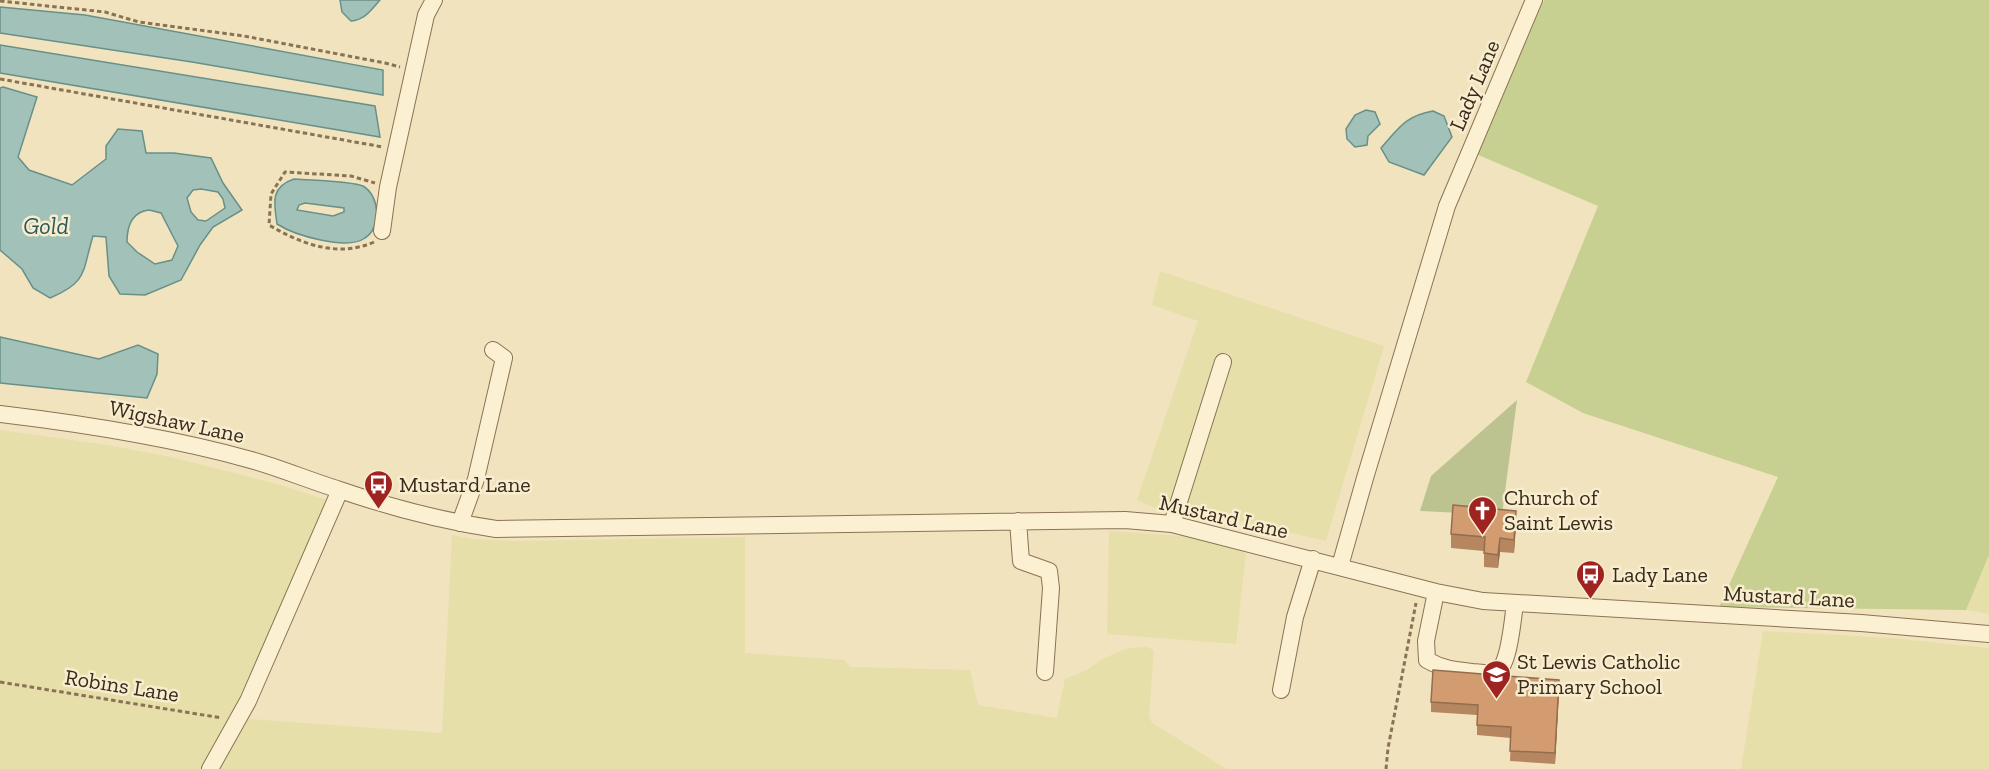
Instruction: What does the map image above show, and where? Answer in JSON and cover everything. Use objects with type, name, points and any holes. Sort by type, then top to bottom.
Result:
[{"type":"street","points":[[382,231],[388,187],[413,71],[426,15],[434,0]]},
{"type":"street","name":"Lady Lane","points":[[1340,566],[1446,206],[1534,0]]},
{"type":"street","points":[[460,523],[476,479],[504,358],[493,350]]},
{"type":"street","points":[[1172,524],[1223,362]]},
{"type":"street","name":"Wigshaw Lane","points":[[0,414],[58,421],[176,442],[252,460],[340,490]]},
{"type":"street","points":[[210,769],[239,720],[340,490]]},
{"type":"street","name":"Mustard Lane","points":[[340,490],[410,512],[496,529],[1125,520],[1172,524],[1436,592],[1483,601],[1987,629]]},
{"type":"street","points":[[1018,521],[1021,561],[1049,571],[1052,588],[1046,672]]},
{"type":"street","points":[[1281,690],[1295,617],[1313,559]]},
{"type":"street","points":[[1436,592],[1426,641],[1427,660],[1442,668],[1488,673],[1496,673],[1501,669],[1507,654],[1515,603]]},
{"type":"path","points":[[0,1],[105,12],[139,22],[244,36],[385,63],[413,71]]},
{"type":"path","points":[[0,79],[396,149]]},
{"type":"path","points":[[382,231],[374,243],[358,248],[326,249],[292,239],[269,225],[271,194],[285,172],[351,176],[388,187]]},
{"type":"path","points":[[1386,769],[1419,587]]},
{"type":"path","name":"Robins Lane","points":[[0,682],[239,720]]},
{"type":"shaded area","points":[[1160,271],[1384,346],[1326,541],[1206,513],[1155,508],[1137,500],[1198,321],[1152,305]]},
{"type":"shaded area","points":[[0,430],[108,445],[171,457],[274,483],[327,500],[236,718],[442,733],[452,535],[473,539],[513,541],[745,537],[745,653],[844,660],[850,667],[970,670],[978,705],[1057,718],[1065,679],[1128,648],[1146,647],[1154,650],[1149,716],[1152,723],[1227,769],[0,769]]},
{"type":"shaded area","points":[[1109,531],[1196,537],[1246,553],[1236,644],[1107,634]]},
{"type":"shaded area","points":[[1989,555],[1989,614],[1966,610]]},
{"type":"shaded area","points":[[1763,631],[1891,638],[1989,648],[1989,769],[1741,769]]},
{"type":"green space","points":[[1544,0],[1989,0],[1989,555],[1966,610],[1719,607],[1778,477],[1583,413],[1526,382],[1598,206],[1476,154]]},
{"type":"green space","points":[[1517,400],[1502,515],[1420,511],[1431,476]]},
{"type":"water","points":[[340,0],[380,0],[364,17],[351,21],[342,12]]},
{"type":"water","points":[[0,7],[85,15],[383,70],[383,95],[192,62],[0,33]]},
{"type":"water","points":[[0,45],[375,106],[380,137],[0,73]]},
{"type":"water","name":"Gold","points":[[0,88],[37,97],[18,157],[29,170],[72,185],[106,159],[106,146],[118,129],[142,131],[146,153],[174,153],[211,158],[223,183],[242,210],[213,227],[200,245],[181,280],[145,295],[120,294],[109,276],[106,237],[93,236],[82,275],[71,287],[50,298],[33,288],[22,269],[0,250]],"holes":[[[193,190],[218,192],[225,208],[206,221],[198,220],[191,212],[187,198]],[[149,210],[161,213],[178,246],[172,260],[155,264],[127,242],[132,221],[138,214]]]},
{"type":"water","points":[[1366,110],[1375,112],[1380,124],[1368,136],[1367,145],[1355,147],[1347,139],[1346,129],[1355,115]]},
{"type":"water","points":[[1433,111],[1444,116],[1452,137],[1424,175],[1389,162],[1381,148],[1409,120]]},
{"type":"water","points":[[294,179],[363,186],[369,191],[376,204],[374,227],[365,238],[357,242],[346,243],[308,237],[277,224],[275,197],[277,191],[286,182]],"holes":[[[305,203],[344,208],[344,212],[333,216],[297,210],[299,205]]]},
{"type":"water","points":[[0,337],[99,359],[138,345],[158,354],[157,374],[147,398],[0,383]]},
{"type":"building","points":[[1453,505],[1516,511],[1514,540],[1500,538],[1498,555],[1484,553],[1485,537],[1451,534]]},
{"type":"building","points":[[1433,670],[1559,680],[1555,753],[1510,751],[1511,727],[1477,725],[1478,705],[1431,702]]},
{"type":"place","name":"Mustard Lane","points":[[378,510]]},
{"type":"place","name":"Church of Saint Lewis","points":[[1483,536]]},
{"type":"place","name":"Lady Lane","points":[[1591,600]]},
{"type":"place","name":"St Lewis Catholic Primary School","points":[[1496,700]]}]
